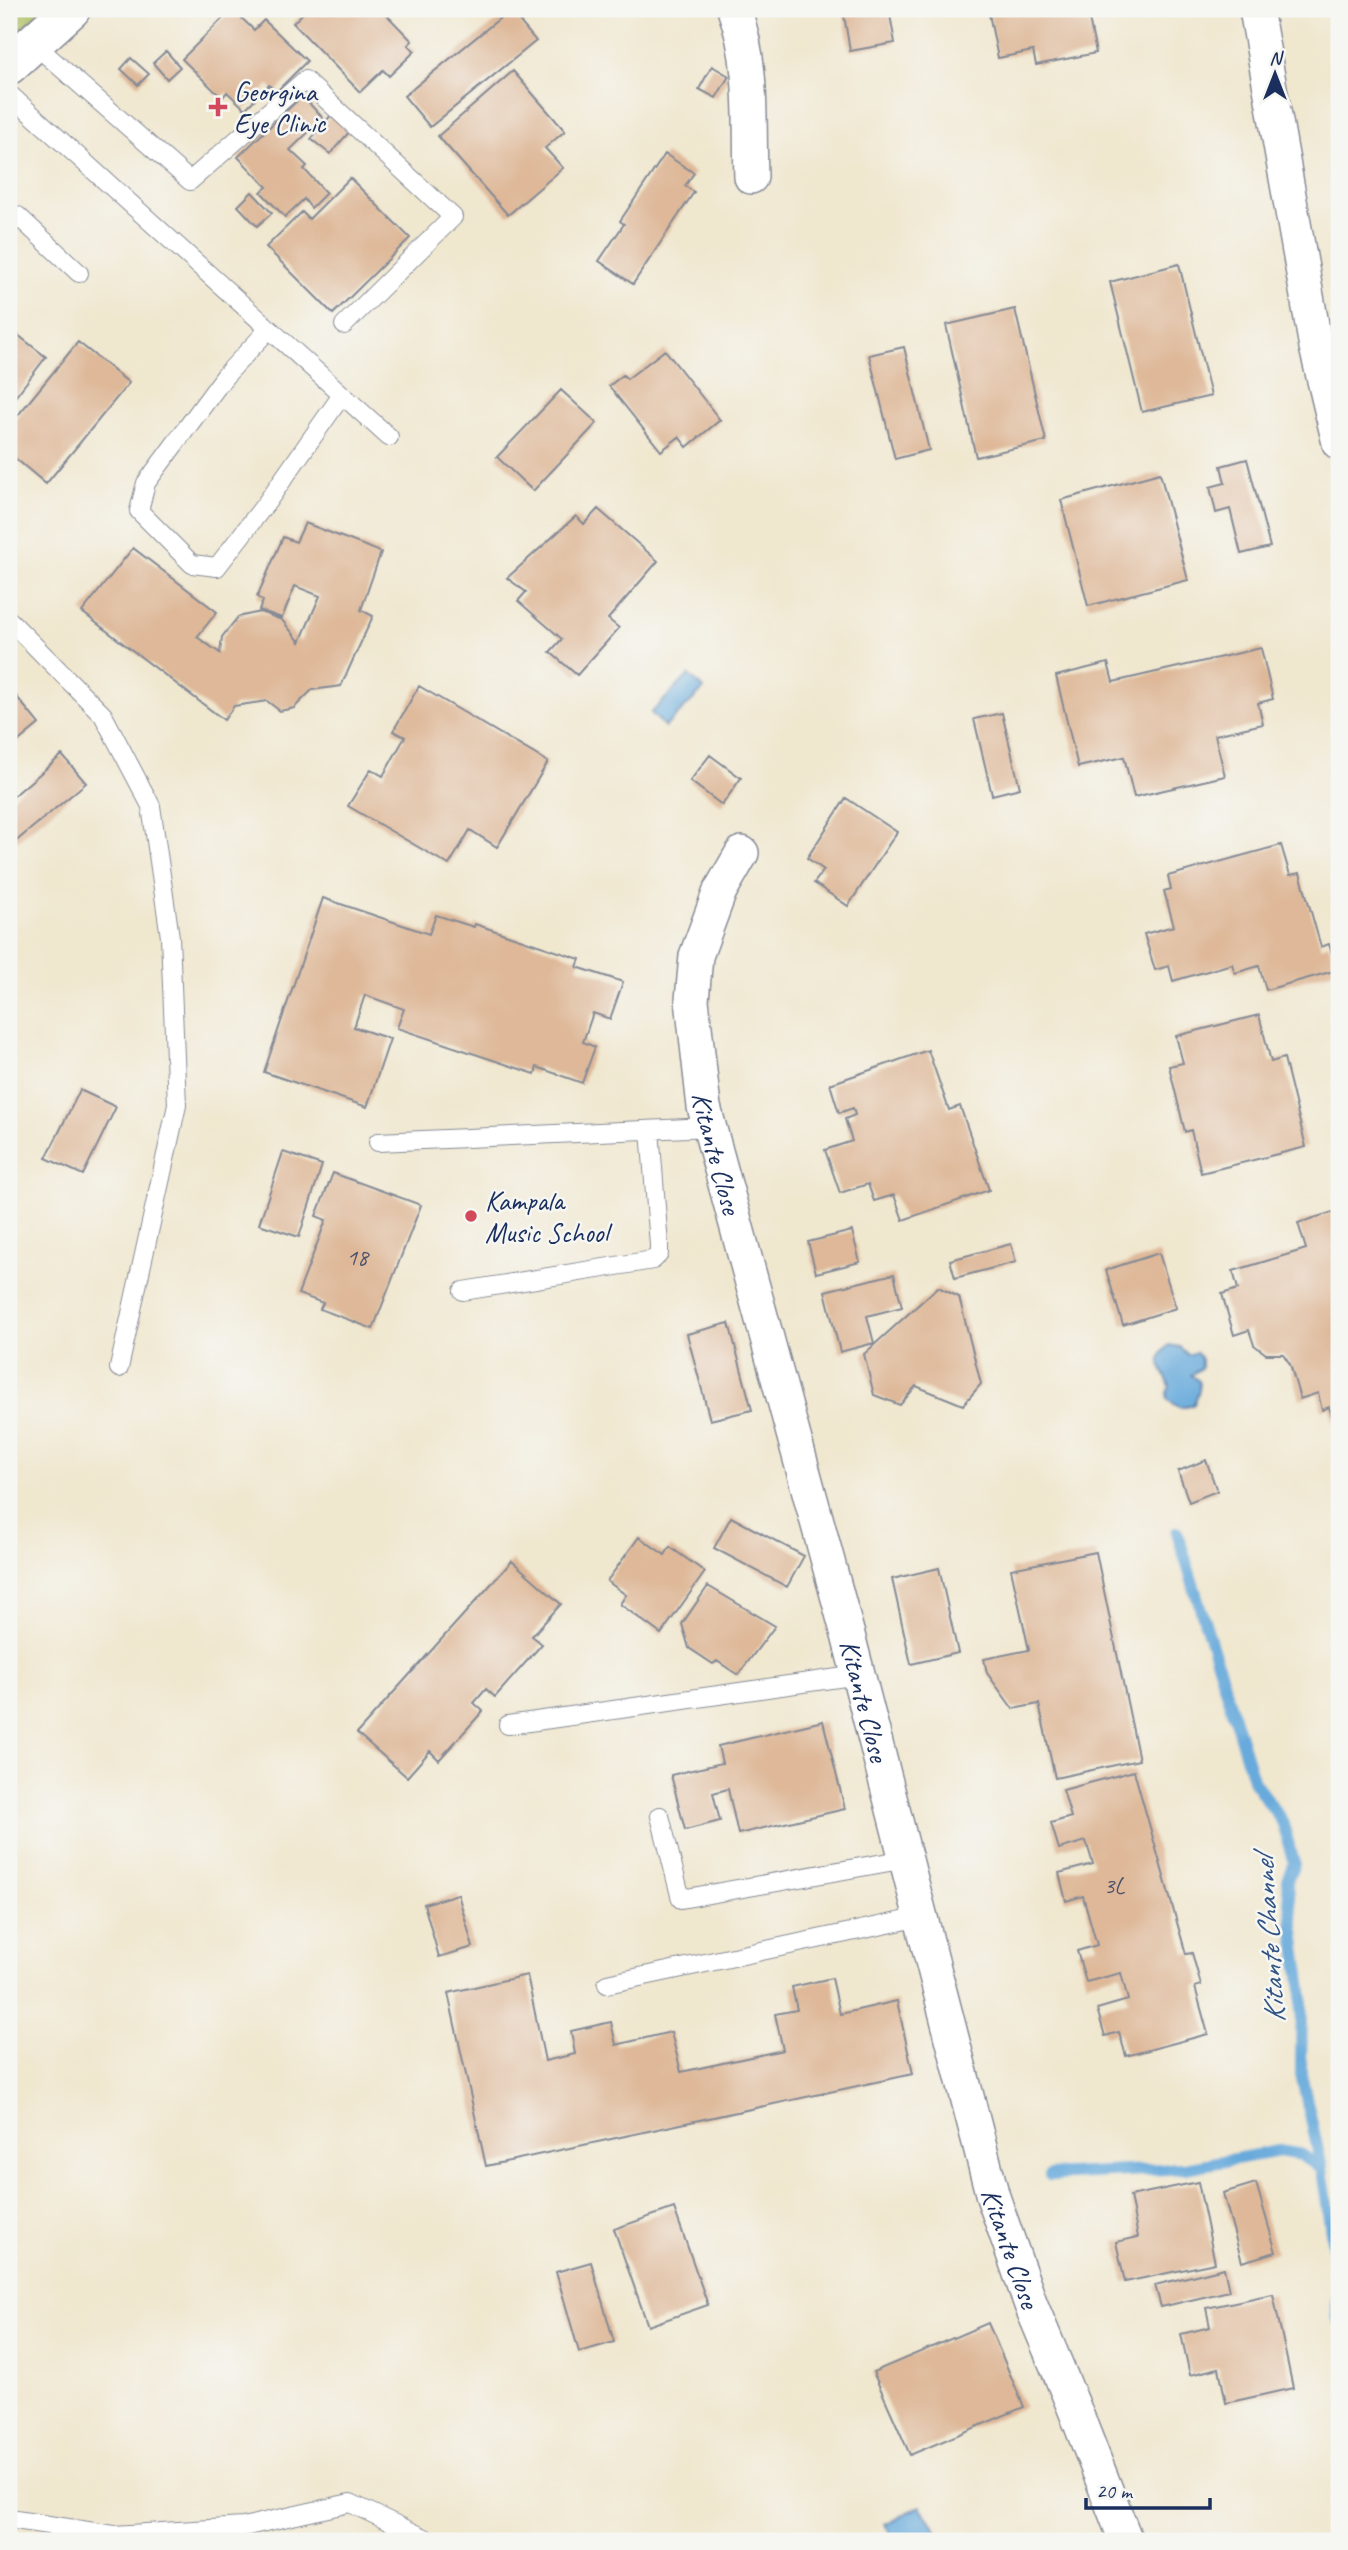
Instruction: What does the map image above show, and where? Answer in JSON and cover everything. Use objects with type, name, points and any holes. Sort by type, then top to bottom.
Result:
[{"type":"main road","points":[[21,54],[71,9]]},
{"type":"street","points":[[734,9],[740,24],[748,69],[751,177]]},
{"type":"street","points":[[1256,9],[1316,347],[1339,443]]},
{"type":"street","name":"Kitante Close","points":[[743,853],[720,891],[696,956],[692,1000],[704,1107],[859,1675],[993,2197],[1031,2305],[1073,2405],[1119,2538]]},
{"type":"lane","points":[[21,54],[190,181],[305,80],[453,217],[344,325]]},
{"type":"lane","points":[[9,94],[390,437]]},
{"type":"lane","points":[[9,226],[18,216],[79,273]]},
{"type":"lane","points":[[269,329],[225,376],[146,483],[139,511],[192,564],[217,567],[342,395]]},
{"type":"lane","points":[[9,620],[103,715],[151,806],[170,937],[177,1105],[119,1368]]},
{"type":"lane","points":[[378,1142],[710,1127]]},
{"type":"lane","points":[[463,1291],[653,1260],[659,1254],[659,1245],[650,1130]]},
{"type":"lane","points":[[508,1725],[859,1675]]},
{"type":"lane","points":[[660,1816],[681,1899],[906,1858]]},
{"type":"lane","points":[[607,1984],[921,1917]]},
{"type":"lane","points":[[9,2519],[119,2538],[243,2527],[350,2503],[431,2541]]},
{"type":"green space","points":[[9,9],[45,9],[9,39]]},
{"type":"water","points":[[689,675],[704,689],[665,727],[651,713]]},
{"type":"water","points":[[1169,1345],[1180,1347],[1188,1355],[1196,1352],[1201,1359],[1201,1368],[1191,1375],[1199,1381],[1199,1391],[1194,1404],[1190,1406],[1180,1407],[1167,1399],[1170,1387],[1160,1361]]},
{"type":"water","points":[[920,2506],[943,2541],[895,2541],[885,2524]]},
{"type":"building","points":[[232,9],[254,30],[264,20],[307,61],[276,92],[269,85],[245,109],[227,92],[222,98],[182,59]]},
{"type":"building","points":[[307,9],[381,9],[412,41],[408,45],[415,51],[389,76],[383,70],[360,92],[293,23]]},
{"type":"building","points":[[843,9],[889,9],[895,43],[850,51]]},
{"type":"building","points":[[988,9],[1087,9],[1096,53],[1036,65],[1033,51],[998,58]]},
{"type":"building","points":[[510,10],[536,41],[430,127],[404,96]]},
{"type":"building","points":[[166,51],[180,67],[167,79],[153,63]]},
{"type":"building","points":[[131,58],[149,74],[138,85],[121,69]]},
{"type":"building","points":[[712,66],[729,76],[716,98],[699,89]]},
{"type":"building","points":[[513,71],[565,131],[545,148],[563,168],[508,215],[438,136]]},
{"type":"building","points":[[302,96],[323,118],[290,150],[307,166],[304,169],[326,193],[311,208],[304,199],[285,217],[261,192],[267,187],[238,157]]},
{"type":"building","points":[[332,114],[351,130],[330,154],[311,139]]},
{"type":"building","points":[[665,154],[694,173],[685,186],[694,192],[633,284],[599,261],[624,224],[620,221]]},
{"type":"building","points":[[350,178],[410,238],[333,314],[266,247],[302,212],[309,219]]},
{"type":"building","points":[[252,192],[272,213],[257,226],[238,206]]},
{"type":"building","points":[[1179,264],[1211,396],[1142,412],[1110,282]]},
{"type":"building","points":[[1015,309],[1046,441],[976,457],[946,325]]},
{"type":"building","points":[[9,328],[46,357],[9,405]]},
{"type":"building","points":[[78,342],[129,383],[46,484],[9,453],[9,426]]},
{"type":"building","points":[[904,347],[929,450],[895,459],[869,355]]},
{"type":"building","points":[[665,350],[720,420],[687,447],[679,437],[661,451],[609,386],[623,375],[627,379]]},
{"type":"building","points":[[561,390],[597,423],[533,491],[497,457]]},
{"type":"building","points":[[1247,459],[1270,547],[1241,554],[1230,509],[1216,513],[1210,487],[1225,483],[1221,466]]},
{"type":"building","points":[[1160,473],[1188,580],[1088,606],[1061,500]]},
{"type":"building","points":[[598,509],[658,561],[608,619],[619,628],[577,675],[550,652],[562,639],[518,601],[526,592],[507,578],[576,516],[584,524]]},
{"type":"building","points":[[305,523],[381,552],[361,610],[373,616],[341,686],[312,690],[294,708],[280,711],[267,701],[234,706],[224,720],[82,612],[133,548],[217,612],[197,637],[220,653],[222,637],[238,617],[260,612],[282,620],[300,642],[320,596],[295,586],[282,618],[259,610],[263,601],[257,597],[283,537],[296,542]]},
{"type":"building","points":[[1261,648],[1273,699],[1258,703],[1263,724],[1215,735],[1225,776],[1134,797],[1124,757],[1078,767],[1056,676],[1108,663],[1113,682]]},
{"type":"building","points":[[419,686],[548,762],[497,847],[470,830],[449,865],[348,806],[371,769],[383,776],[405,737],[393,731]]},
{"type":"building","points":[[16,696],[39,724],[9,749],[9,702]]},
{"type":"building","points":[[1002,713],[1020,788],[992,795],[974,719]]},
{"type":"building","points":[[62,755],[86,783],[9,847],[9,800]]},
{"type":"building","points":[[710,755],[741,778],[722,805],[690,781]]},
{"type":"building","points":[[846,798],[897,832],[848,906],[814,883],[824,870],[807,858]]},
{"type":"building","points":[[1281,845],[1290,875],[1300,873],[1321,947],[1329,944],[1337,970],[1266,990],[1259,966],[1235,973],[1232,964],[1173,981],[1169,966],[1155,970],[1144,934],[1174,926],[1164,891],[1171,889],[1168,876]]},
{"type":"building","points":[[323,898],[429,934],[436,915],[474,927],[475,924],[580,959],[577,967],[623,982],[610,1019],[593,1013],[583,1042],[595,1047],[582,1083],[537,1067],[535,1074],[397,1028],[404,1009],[365,995],[354,1027],[390,1039],[367,1107],[264,1072]]},
{"type":"building","points":[[1259,1015],[1271,1062],[1284,1058],[1306,1147],[1201,1173],[1191,1130],[1185,1132],[1169,1066],[1183,1063],[1176,1036]]},
{"type":"building","points":[[928,1050],[949,1110],[960,1106],[989,1190],[903,1220],[894,1195],[874,1201],[868,1184],[840,1193],[825,1150],[852,1141],[845,1119],[855,1115],[853,1108],[839,1113],[830,1084]]},
{"type":"building","points":[[80,1090],[116,1107],[83,1175],[46,1158]]},
{"type":"building","points":[[283,1152],[322,1165],[299,1237],[259,1224]]},
{"type":"building","points":[[333,1173],[421,1205],[373,1329],[320,1309],[323,1303],[298,1294],[326,1220],[316,1216]]},
{"type":"building","points":[[1339,1210],[1339,1437],[1329,1407],[1322,1410],[1318,1393],[1300,1399],[1290,1364],[1283,1354],[1266,1354],[1254,1345],[1249,1330],[1234,1335],[1222,1294],[1238,1289],[1233,1271],[1306,1249],[1298,1223]]},
{"type":"building","points":[[852,1231],[860,1262],[816,1273],[808,1242]]},
{"type":"building","points":[[1011,1244],[1016,1262],[955,1278],[950,1260]]},
{"type":"building","points":[[1159,1253],[1176,1308],[1123,1325],[1106,1270]]},
{"type":"building","points":[[894,1274],[902,1307],[867,1316],[874,1343],[840,1352],[825,1291]]},
{"type":"building","points":[[938,1287],[959,1297],[981,1384],[963,1405],[916,1386],[900,1405],[874,1395],[864,1354]]},
{"type":"building","points":[[729,1323],[752,1410],[710,1420],[687,1334]]},
{"type":"building","points":[[1206,1460],[1217,1491],[1189,1502],[1178,1471]]},
{"type":"building","points":[[731,1517],[804,1556],[787,1587],[714,1548]]},
{"type":"building","points":[[639,1537],[665,1555],[670,1547],[705,1572],[661,1634],[620,1604],[626,1595],[607,1581]]},
{"type":"building","points":[[1096,1552],[1139,1760],[1055,1778],[1039,1704],[1013,1709],[987,1673],[984,1659],[1029,1650],[1011,1569]]},
{"type":"building","points":[[512,1561],[561,1604],[532,1636],[542,1644],[495,1697],[486,1689],[474,1703],[483,1711],[439,1760],[430,1751],[407,1777],[357,1733]]},
{"type":"building","points":[[939,1568],[958,1653],[911,1664],[892,1579]]},
{"type":"building","points":[[708,1586],[775,1626],[738,1675],[717,1661],[713,1664],[689,1648],[682,1624]]},
{"type":"building","points":[[823,1721],[845,1809],[738,1834],[728,1789],[713,1793],[720,1821],[685,1830],[671,1775],[722,1763],[718,1746]]},
{"type":"building","points":[[1134,1771],[1186,1954],[1192,1953],[1201,1985],[1195,1987],[1208,2034],[1126,2056],[1119,2032],[1105,2036],[1097,2009],[1128,2000],[1121,1973],[1086,1982],[1077,1951],[1097,1945],[1083,1896],[1066,1901],[1059,1873],[1093,1864],[1086,1841],[1059,1849],[1051,1823],[1071,1817],[1063,1790]]},
{"type":"building","points":[[458,1894],[473,1947],[439,1957],[424,1904]]},
{"type":"building","points":[[527,1975],[545,2061],[575,2054],[571,2031],[611,2022],[616,2045],[671,2032],[681,2072],[783,2050],[775,2014],[797,2010],[792,1987],[832,1978],[840,2014],[897,2001],[913,2074],[486,2166],[448,1993]]},
{"type":"building","points":[[1198,2182],[1215,2263],[1125,2282],[1116,2242],[1138,2237],[1130,2196]]},
{"type":"building","points":[[1256,2183],[1276,2252],[1242,2262],[1223,2193]]},
{"type":"building","points":[[674,2208],[708,2305],[648,2326],[614,2229]]},
{"type":"building","points":[[591,2262],[614,2342],[579,2352],[556,2272]]},
{"type":"building","points":[[1224,2268],[1229,2291],[1161,2307],[1155,2285]]},
{"type":"building","points":[[1273,2294],[1293,2388],[1226,2403],[1219,2368],[1190,2375],[1181,2334],[1210,2327],[1206,2308]]},
{"type":"building","points":[[988,2323],[1024,2407],[910,2455],[873,2372]]},
{"type":"waterway","name":"Kitante Channel","points":[[1177,1532],[1254,1782],[1282,1821],[1294,1863],[1287,1880],[1302,1990],[1301,2074],[1322,2169],[1338,2281],[1339,2321]]},
{"type":"waterway","points":[[1050,2175],[1185,2168],[1279,2151],[1302,2155],[1322,2169]]},
{"type":"place","name":"Georgina Eye Clinic","points":[[218,107]]},
{"type":"place","name":"Kampala Music School","points":[[471,1216]]}]
